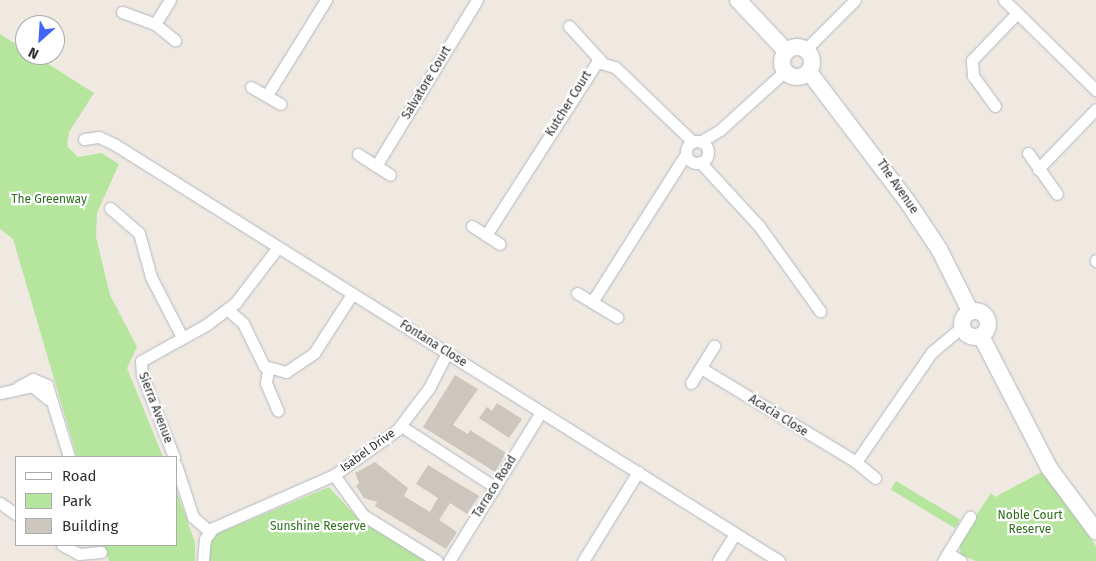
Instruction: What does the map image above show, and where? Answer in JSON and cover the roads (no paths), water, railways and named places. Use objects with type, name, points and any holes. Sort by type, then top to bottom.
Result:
[{"type":"street","points":[[155,24],[170,0]]},
{"type":"street","points":[[267,95],[326,0]]},
{"type":"street","name":"Salvatore Court","points":[[376,166],[477,0]]},
{"type":"street","points":[[592,302],[674,176],[696,152],[785,71],[786,51],[738,0]]},
{"type":"street","points":[[806,49],[855,0]]},
{"type":"street","points":[[1004,0],[1096,90]]},
{"type":"street","points":[[122,12],[155,24],[175,40]]},
{"type":"street","points":[[996,106],[973,76],[972,60],[1017,13]]},
{"type":"street","points":[[569,26],[601,60]]},
{"type":"street","points":[[785,71],[794,77],[809,72],[812,58],[806,49],[795,47],[786,51]]},
{"type":"street","name":"Kutcher Court","points":[[486,235],[588,73],[601,60],[615,67],[696,152],[820,311]]},
{"type":"street","name":"The Avenue","points":[[809,72],[907,201],[944,258],[970,311]]},
{"type":"street","points":[[251,86],[280,104]]},
{"type":"street","points":[[1038,169],[1096,109]]},
{"type":"street","name":"Fontana Close","points":[[84,139],[98,137],[114,144],[779,561]]},
{"type":"street","points":[[1028,153],[1057,194]]},
{"type":"street","points":[[358,154],[390,175]]},
{"type":"street","points":[[110,208],[139,233],[151,277],[182,337]]},
{"type":"street","points":[[472,226],[500,244]]},
{"type":"street","name":"Sierra Avenue","points":[[174,456],[140,368],[145,355],[182,337],[228,309],[256,281],[278,247]]},
{"type":"street","points":[[577,293],[616,317]]},
{"type":"street","points":[[268,370],[286,372],[314,353],[352,294]]},
{"type":"street","points":[[228,309],[243,323],[268,370],[266,383],[278,411]]},
{"type":"street","points":[[856,462],[932,352],[962,327],[970,311],[986,316],[987,329],[981,336],[970,336],[962,327]]},
{"type":"street","points":[[981,336],[1034,443],[1096,531]]},
{"type":"street","points":[[691,384],[714,346]]},
{"type":"street","name":"Isabel Drive","points":[[206,528],[334,475],[401,426],[447,353]]},
{"type":"street","name":"Acacia Close","points":[[701,368],[856,462],[875,478]]},
{"type":"street","points":[[1,392],[18,386],[40,389],[52,405],[69,456]]},
{"type":"street","name":"Tarraco Road","points":[[449,561],[541,412]]},
{"type":"street","points":[[401,426],[495,487]]},
{"type":"street","points":[[178,470],[190,503],[206,528],[203,556]]},
{"type":"street","points":[[583,561],[638,472]]},
{"type":"street","points":[[334,475],[363,515],[437,561]]},
{"type":"street","points":[[0,504],[15,513]]},
{"type":"street","points":[[961,561],[945,557],[970,517]]},
{"type":"street","points":[[718,561],[735,534]]},
{"type":"street","points":[[65,546],[79,554],[101,552]]},
{"type":"street","points":[[66,546],[75,549],[86,546]]},
{"type":"park label","name":"The Greenway","points":[[49,200]]},
{"type":"park label","name":"Noble Court Reserve","points":[[1030,523]]},
{"type":"park label","name":"Sunshine Reserve","points":[[318,527]]}]
